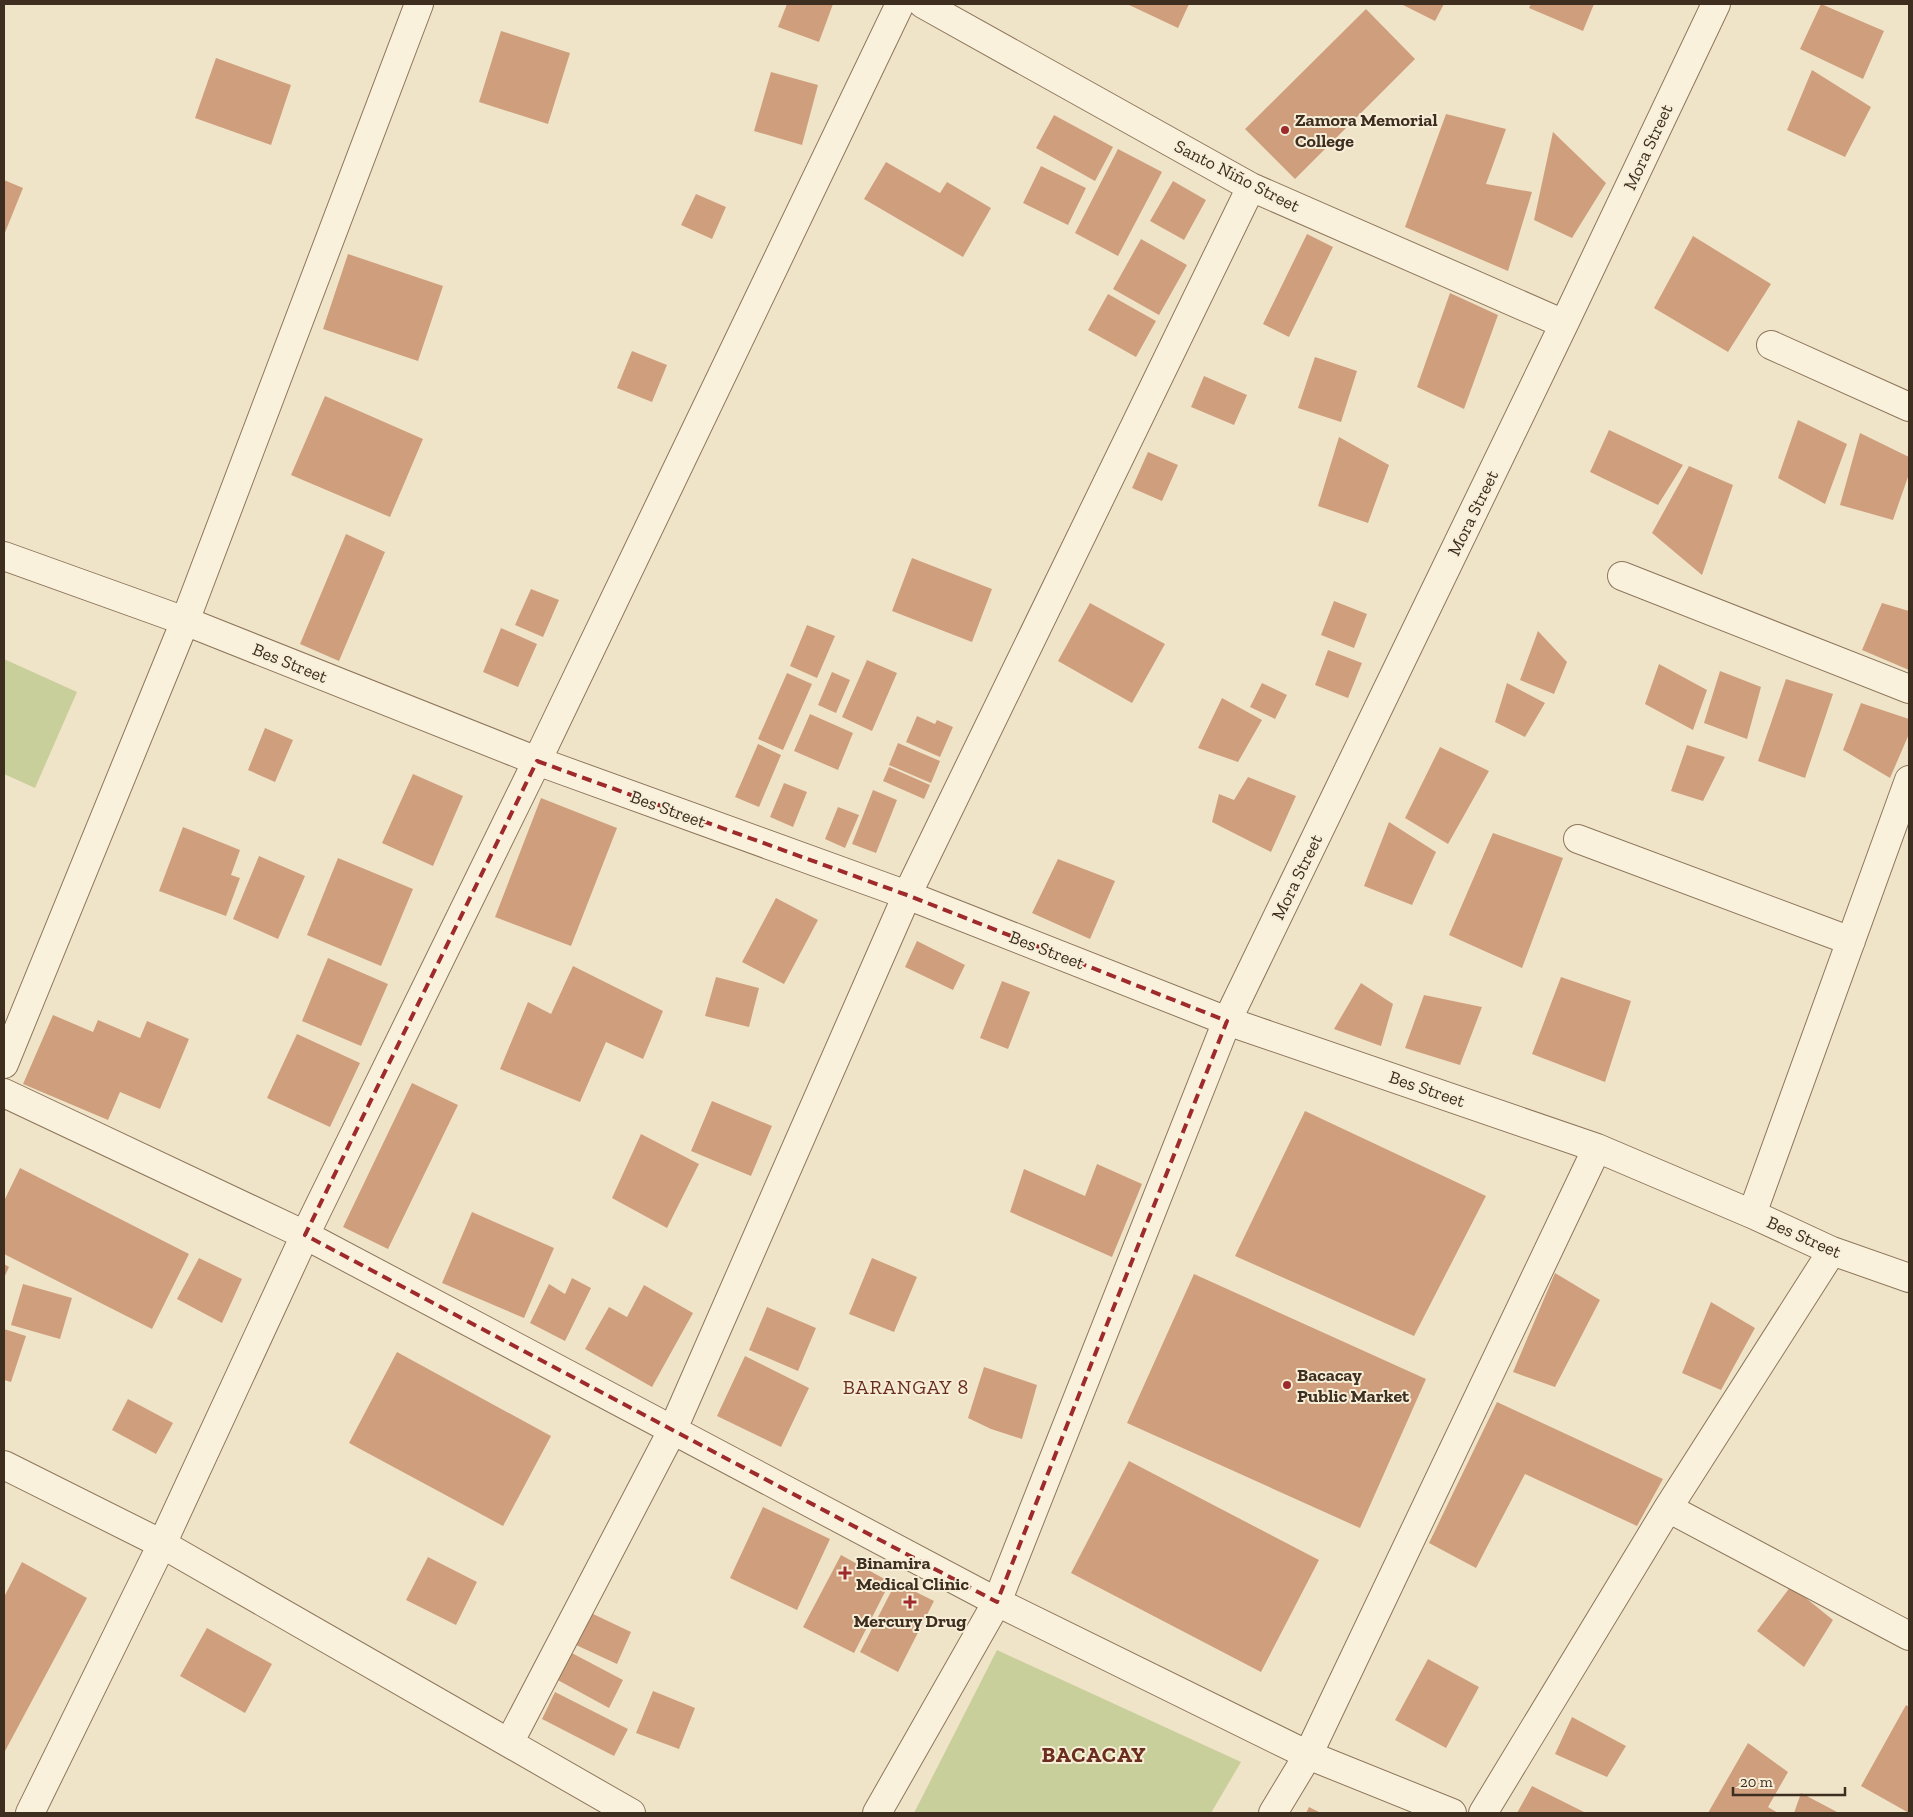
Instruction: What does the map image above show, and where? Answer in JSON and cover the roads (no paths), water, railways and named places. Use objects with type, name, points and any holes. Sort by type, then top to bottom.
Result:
[{"type":"street","points":[[4,1064],[185,621],[419,4]]},
{"type":"street","points":[[30,1813],[162,1544],[306,1236],[537,761],[900,4]]},
{"type":"street","name":"Santo Niño Street","points":[[923,4],[1251,187],[1564,324]]},
{"type":"street","name":"Mora Street","points":[[877,1813],[997,1602],[1227,1021],[1564,324],[1716,4]]},
{"type":"street","points":[[509,1743],[673,1429],[907,895],[1251,187]]},
{"type":"street","points":[[1771,345],[1909,406]]},
{"type":"street","name":"Bes Street","points":[[4,556],[185,621],[537,761],[907,895],[1227,1021],[1596,1148],[1752,1214],[1832,1251],[1909,1278]]},
{"type":"street","points":[[1622,576],[1909,689]]},
{"type":"street","points":[[1752,1214],[1909,780]]},
{"type":"street","points":[[1578,839],[1851,941]]},
{"type":"street","points":[[4,1093],[306,1236],[997,1602],[1308,1755],[1452,1813]]},
{"type":"street","points":[[1273,1813],[1308,1755],[1596,1148]]},
{"type":"street","points":[[1483,1813],[1668,1508],[1832,1251]]},
{"type":"street","points":[[4,1464],[162,1544],[631,1813]]},
{"type":"street","points":[[1668,1508],[1909,1636]]},
{"type":"place","name":"Zamora Memorial College","points":[[1285,130]]},
{"type":"place","name":"Bacacay Public Market","points":[[1287,1385]]},
{"type":"place","name":"Binamira Medical Clinic","points":[[845,1573]]},
{"type":"place","name":"Mercury Drug","points":[[910,1602]]},
{"type":"district","name":"BARANGAY 8","points":[[906,1387]]},
{"type":"district","name":"BACACAY","points":[[1094,1754]]}]
